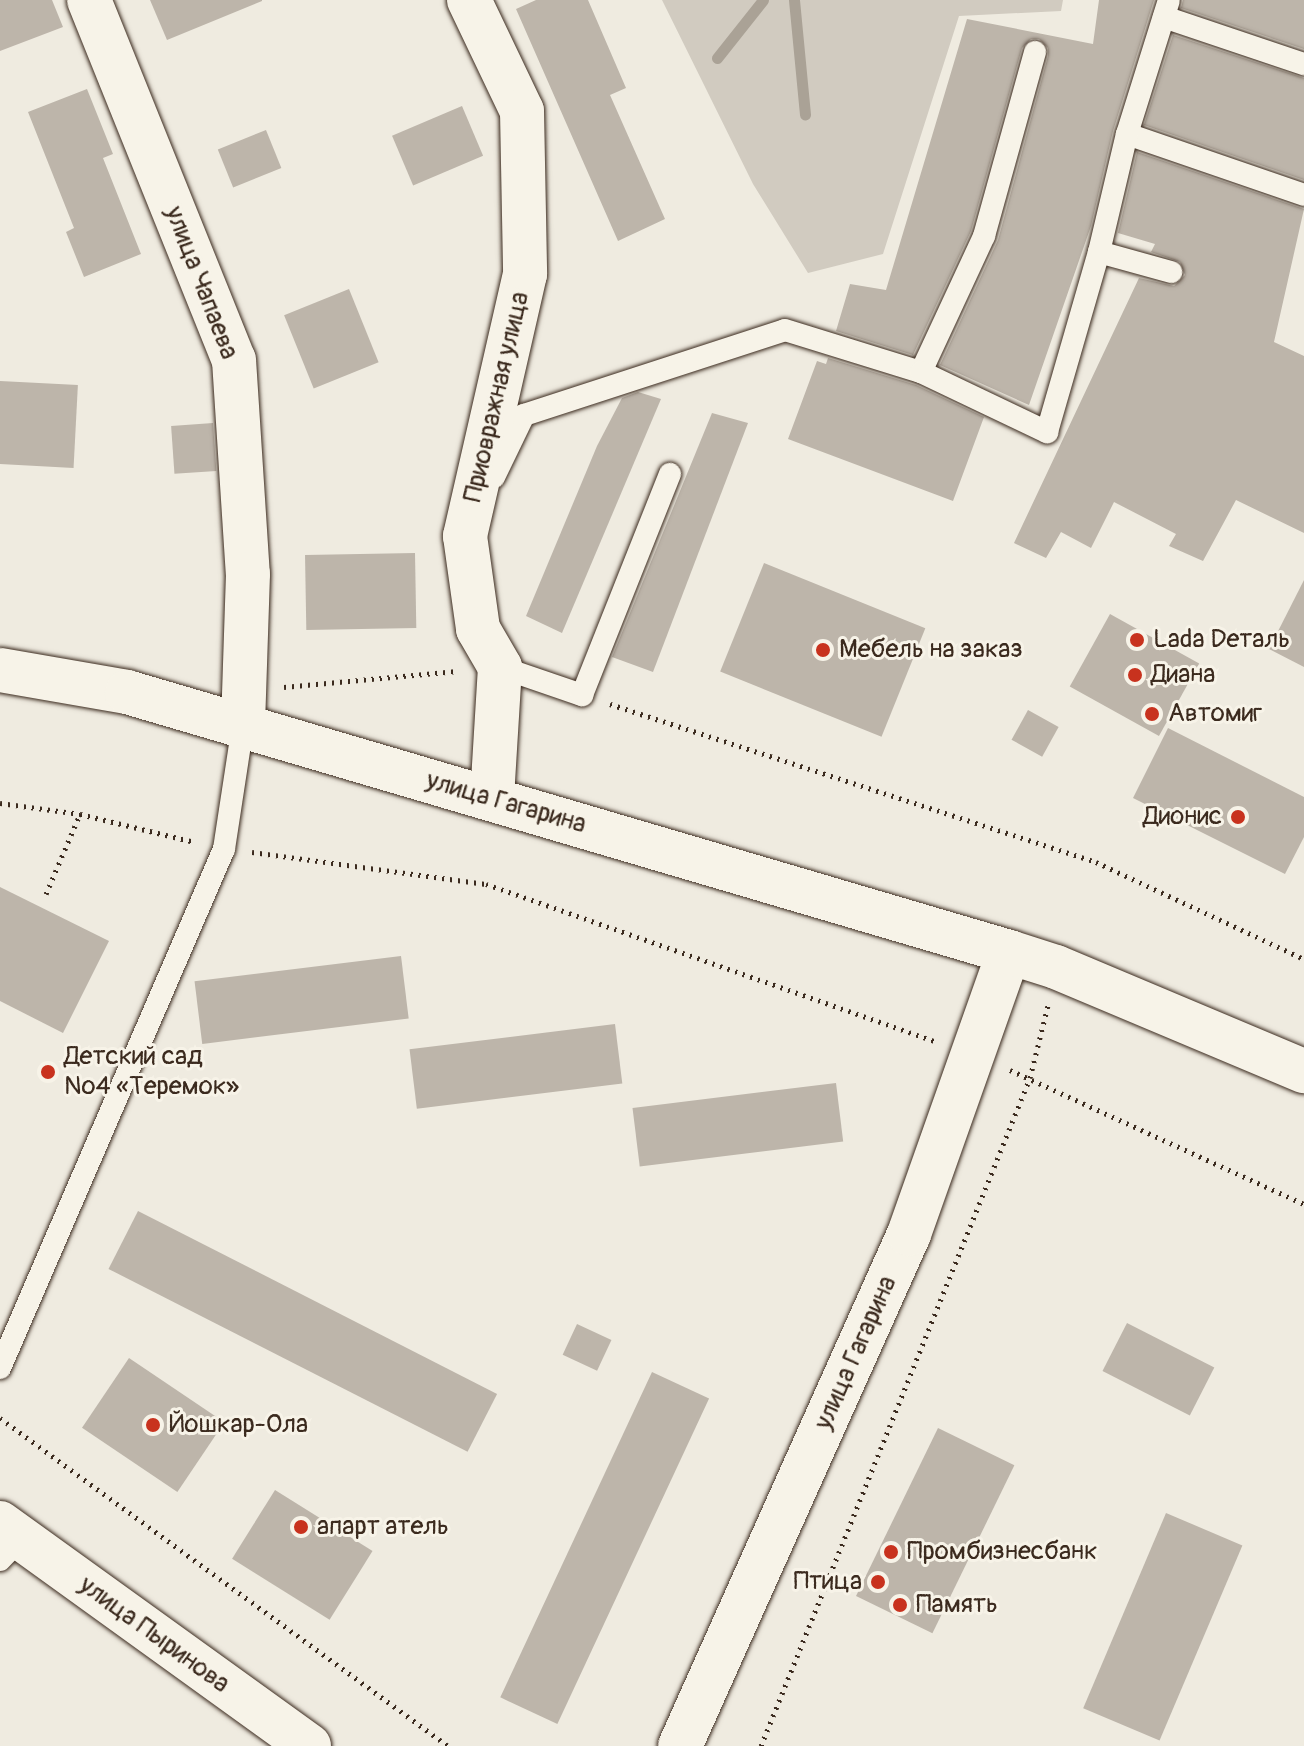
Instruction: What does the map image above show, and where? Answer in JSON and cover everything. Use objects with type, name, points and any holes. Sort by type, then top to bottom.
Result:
[{"type":"street","name":"улица Чапаева","points":[[89,0],[234,360],[248,574],[243,725]]},
{"type":"street","name":"Приовражная улица","points":[[469,0],[522,111],[525,274],[465,536],[478,629],[500,667]]},
{"type":"street","points":[[492,799],[500,667]]},
{"type":"street","name":"улица Гагарина","points":[[0,670],[127,692],[1009,952],[1071,973],[1304,1071]]},
{"type":"street","name":"улица Гагарина","points":[[680,1746],[909,1234],[970,1054],[1009,952]]},
{"type":"street","name":"улица Пыринова","points":[[7,1541],[309,1746]]},
{"type":"lane","points":[[465,536],[524,415],[785,330],[921,372],[1047,432],[1099,252],[1127,134],[1167,9],[1304,64]]},
{"type":"lane","points":[[921,372],[984,236],[1035,52]]},
{"type":"lane","points":[[1127,134],[1304,195]]},
{"type":"lane","points":[[1099,252],[1171,272]]},
{"type":"lane","points":[[500,667],[582,695],[670,474]]},
{"type":"lane","points":[[0,1368],[224,849],[243,725]]},
{"type":"path","points":[[582,695],[1096,862],[1304,959]]},
{"type":"path","points":[[0,803],[80,814],[224,849],[486,884],[970,1054],[1030,1078],[1304,1204]]},
{"type":"path","points":[[46,894],[80,814]]},
{"type":"path","points":[[761,1746],[1030,1078],[1051,993]]},
{"type":"path","points":[[0,1418],[448,1746]]},
{"type":"shaded area","points":[[662,0],[1063,0],[1061,11],[959,16],[883,254],[808,273],[753,184]]},
{"type":"building","points":[[0,0],[52,0],[63,27],[0,51]]},
{"type":"building","points":[[150,0],[262,0],[262,1],[167,40]]},
{"type":"building","points":[[536,0],[588,0],[626,88],[610,95],[665,219],[618,241],[516,9]]},
{"type":"building","points":[[1099,0],[1154,0],[1113,131],[1091,226],[1029,405],[940,365],[998,240],[1048,56],[1048,48],[1039,39],[1031,39],[1022,48],[971,231],[913,355],[836,331],[850,284],[886,290],[967,19],[1093,44]]},
{"type":"building","points":[[1183,0],[1304,0],[1304,49],[1181,8]]},
{"type":"building","points":[[1173,35],[1304,78],[1304,180],[1144,125]]},
{"type":"building","points":[[87,89],[113,154],[103,158],[141,254],[84,277],[66,232],[74,228],[28,112]]},
{"type":"building","points":[[462,106],[483,156],[413,185],[392,136]]},
{"type":"building","points":[[266,130],[281,168],[233,187],[218,149]]},
{"type":"building","points":[[1137,152],[1304,209],[1274,342],[1304,356],[1304,533],[1236,500],[1203,561],[1169,546],[1176,534],[1114,502],[1091,548],[1061,532],[1046,558],[1014,543],[1139,278],[1174,286],[1185,275],[1180,262],[1151,252],[1155,244],[1118,233]]},
{"type":"building","points":[[349,289],[379,362],[314,388],[284,315]]},
{"type":"building","points":[[828,358],[916,385],[984,417],[953,501],[788,439],[817,361],[826,364]]},
{"type":"building","points":[[0,381],[78,385],[74,468],[0,464]]},
{"type":"building","points":[[638,392],[661,399],[562,633],[526,616],[597,446],[622,398]]},
{"type":"building","points":[[712,413],[748,423],[653,672],[612,657]]},
{"type":"building","points":[[213,423],[216,471],[174,474],[171,426]]},
{"type":"building","points":[[415,553],[416,628],[306,630],[305,555]]},
{"type":"building","name":"Мебель на заказ","points":[[764,563],[925,628],[882,737],[720,671]]},
{"type":"building","points":[[1304,580],[1304,667],[1269,649]]},
{"type":"building","name":"Диана","points":[[1110,614],[1199,663],[1159,736],[1070,687]]},
{"type":"building","points":[[1028,710],[1059,727],[1042,757],[1012,740]]},
{"type":"building","name":"Дионис","points":[[1168,728],[1304,797],[1304,837],[1285,874],[1133,798]]},
{"type":"building","points":[[0,887],[109,941],[63,1033],[0,1001]]},
{"type":"building","points":[[401,956],[409,1019],[202,1044],[195,981]]},
{"type":"building","points":[[615,1024],[622,1084],[417,1109],[410,1049]]},
{"type":"building","points":[[836,1083],[843,1142],[640,1167],[633,1108]]},
{"type":"building","points":[[138,1211],[497,1394],[468,1452],[108,1269]]},
{"type":"building","points":[[1127,1323],[1214,1367],[1190,1416],[1102,1371]]},
{"type":"building","points":[[577,1324],[611,1340],[597,1371],[563,1355]]},
{"type":"building","name":"Йошкар-Ола","points":[[129,1358],[224,1422],[177,1492],[82,1428]]},
{"type":"building","points":[[652,1372],[709,1399],[557,1724],[500,1697]]},
{"type":"building","points":[[938,1428],[1014,1465],[932,1633],[856,1596]]},
{"type":"building","points":[[275,1490],[373,1551],[330,1620],[232,1559]]},
{"type":"building","points":[[1166,1513],[1242,1545],[1160,1741],[1083,1708]]},
{"type":"waterway","points":[[717,58],[763,0]]},
{"type":"waterway","points":[[794,0],[805,114]]},
{"type":"place","name":"Lada Dеталь","points":[[1137,640]]},
{"type":"place","name":"Мебель на заказ","points":[[823,650]]},
{"type":"place","name":"Диана","points":[[1135,675]]},
{"type":"place","name":"Автомиг","points":[[1152,714]]},
{"type":"place","name":"Дионис","points":[[1238,817]]},
{"type":"place","name":"Детский сад №4 «Теремок»","points":[[48,1072]]},
{"type":"place","name":"Йошкар-Ола","points":[[153,1425]]},
{"type":"place","name":"апарт атель","points":[[301,1527]]},
{"type":"place","name":"Промбизнесбанк","points":[[891,1552]]},
{"type":"place","name":"Птица","points":[[878,1582]]},
{"type":"place","name":"Память","points":[[900,1605]]}]
